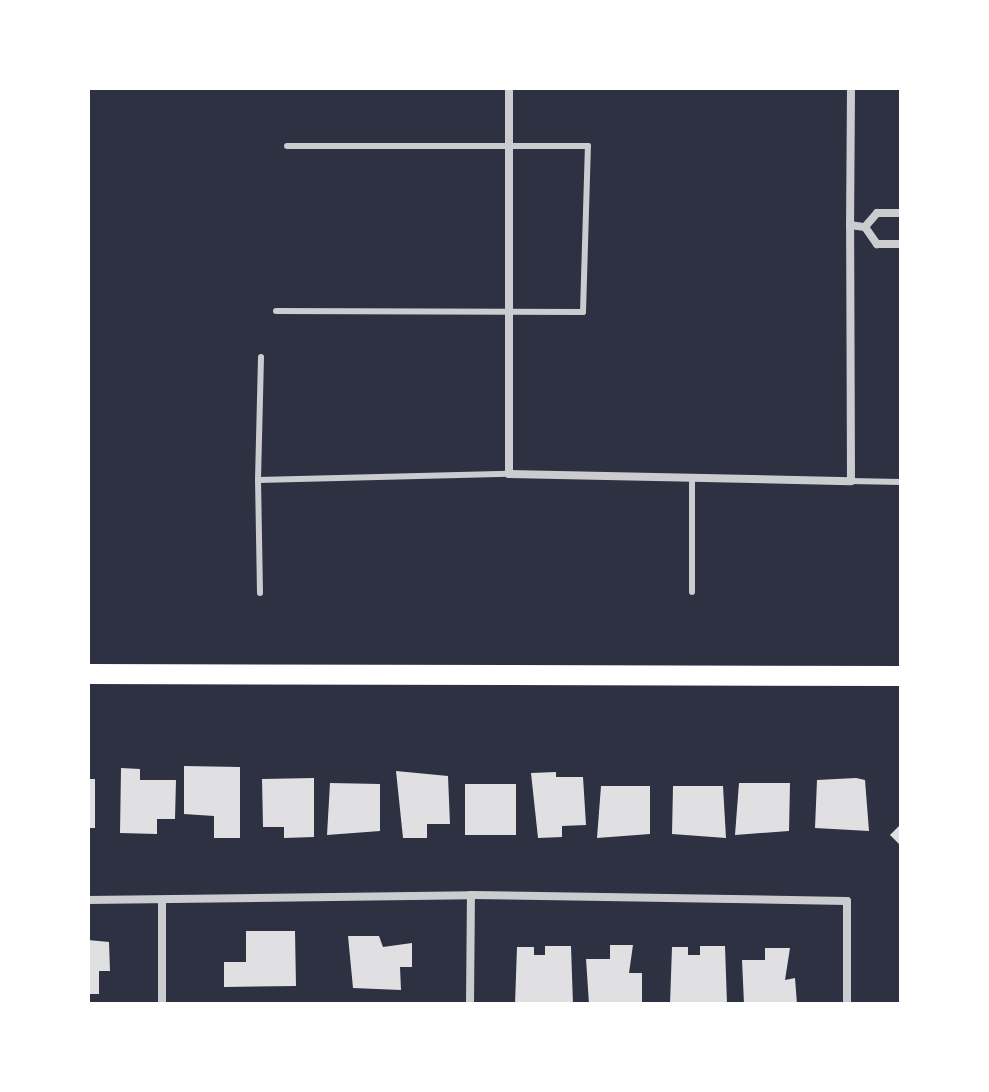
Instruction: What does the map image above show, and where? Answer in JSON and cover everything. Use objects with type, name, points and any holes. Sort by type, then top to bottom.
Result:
[{"type":"main road","points":[[88,674],[901,676]]},
{"type":"street","points":[[509,88],[509,474],[851,481],[851,88]]},
{"type":"street","points":[[865,227],[877,213],[901,213]]},
{"type":"street","points":[[850,225],[865,227],[877,244],[901,244]]},
{"type":"street","points":[[470,1004],[471,895]]},
{"type":"street","points":[[88,900],[471,895],[847,901],[847,1004]]},
{"type":"street","points":[[162,900],[162,1004]]},
{"type":"lane","points":[[276,311],[583,312],[588,146],[287,146]]},
{"type":"lane","points":[[260,593],[258,480],[261,357]]},
{"type":"lane","points":[[258,480],[509,474]]},
{"type":"lane","points":[[692,478],[692,592]]},
{"type":"lane","points":[[851,481],[901,482]]},
{"type":"building","points":[[184,766],[240,767],[240,838],[214,838],[214,816],[184,814]]},
{"type":"building","points":[[121,768],[140,769],[140,780],[176,780],[175,819],[157,819],[157,834],[120,833]]},
{"type":"building","points":[[396,771],[448,776],[450,824],[427,824],[427,838],[403,838]]},
{"type":"building","points":[[556,772],[556,777],[583,777],[586,825],[562,826],[562,837],[538,838],[531,773]]},
{"type":"building","points":[[314,778],[314,837],[284,838],[284,827],[263,827],[262,779]]},
{"type":"building","points":[[88,779],[95,779],[95,828],[88,828]]},
{"type":"building","points":[[817,780],[865,780],[869,831],[815,828]]},
{"type":"building","points":[[330,783],[380,784],[380,831],[327,835]]},
{"type":"building","points":[[739,783],[790,783],[789,831],[735,835]]},
{"type":"building","points":[[465,784],[516,784],[516,835],[465,835]]},
{"type":"building","points":[[601,786],[650,786],[650,834],[597,838]]},
{"type":"building","points":[[673,786],[723,786],[726,838],[672,834]]},
{"type":"building","points":[[901,824],[901,846],[890,835]]},
{"type":"building","points":[[246,931],[295,931],[296,986],[224,987],[224,962],[246,962]]},
{"type":"building","points":[[348,936],[379,936],[383,947],[412,943],[412,967],[400,967],[401,990],[353,988]]},
{"type":"building","points":[[88,940],[109,942],[110,971],[99,971],[99,994],[88,994]]},
{"type":"building","points":[[610,945],[633,945],[629,973],[642,973],[642,1004],[589,1004],[586,959],[610,959]]},
{"type":"building","points":[[545,946],[571,946],[573,1004],[515,1004],[517,947],[534,947],[534,955],[545,955]]},
{"type":"building","points":[[700,946],[725,946],[727,1004],[670,1004],[672,947],[688,947],[688,955],[700,955]]},
{"type":"building","points":[[765,948],[790,948],[785,980],[795,978],[797,1004],[744,1004],[742,960],[765,960]]}]
